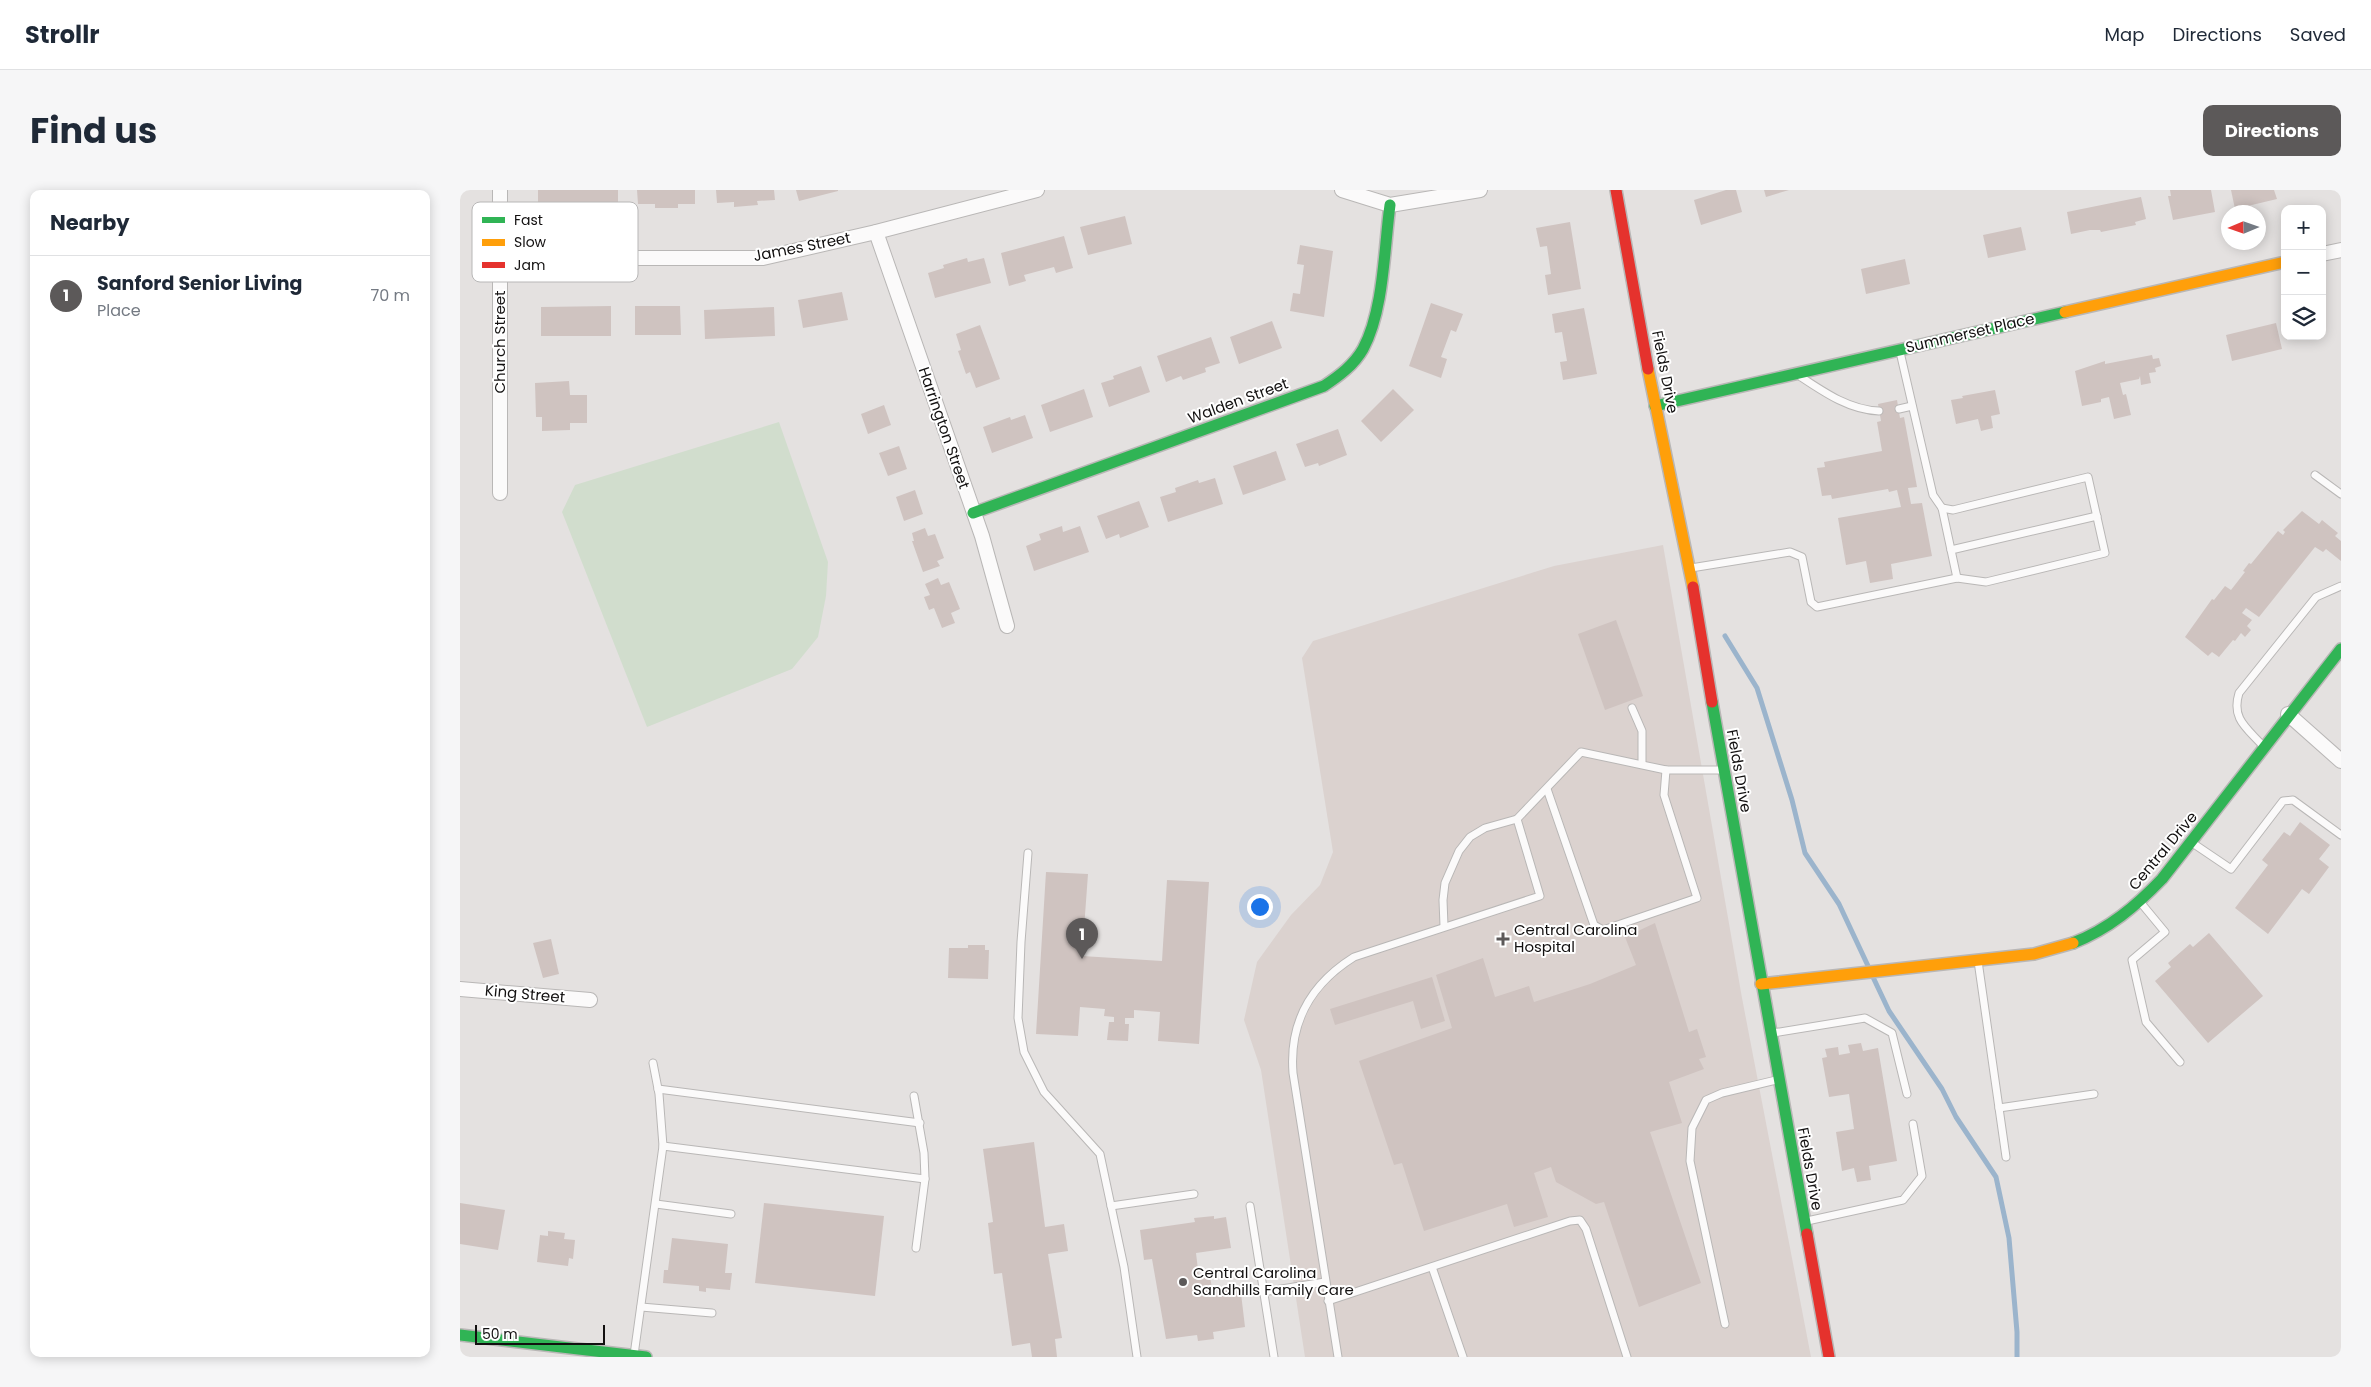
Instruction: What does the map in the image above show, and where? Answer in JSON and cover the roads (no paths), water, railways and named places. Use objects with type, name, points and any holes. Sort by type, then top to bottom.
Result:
[{"type":"street","name":"James Street","points":[[638,258],[763,258],[876,232],[1037,190]]},
{"type":"street","points":[[1342,190],[1390,205],[1480,190]]},
{"type":"street","name":"Fields Drive","points":[[1616,190],[1655,406],[1690,568],[1760,984],[1829,1357]]},
{"type":"street","name":"Walden Street","points":[[973,513],[1324,386],[1347,370],[1364,349],[1373,319],[1390,205]]},
{"type":"street","name":"Harrington Street","points":[[876,232],[973,513],[1007,626]]},
{"type":"street","points":[[2326,253],[2341,250]]},
{"type":"street","name":"Summerset Place","points":[[1655,406],[2281,263]]},
{"type":"street","name":"Church Street","points":[[500,282],[500,494]]},
{"type":"street","name":"Central Drive","points":[[1760,984],[2034,954],[2076,942],[2095,934],[2113,923],[2155,888],[2288,714],[2341,649]]},
{"type":"street","points":[[2288,714],[2341,761]]},
{"type":"street","name":"King Street","points":[[460,989],[590,1000]]},
{"type":"street","points":[[460,1335],[523,1346],[646,1357]]},
{"type":"lane","points":[[1899,349],[1933,495],[1942,508],[1957,578]]},
{"type":"lane","points":[[1795,373],[1842,402],[1862,411],[1879,411]]},
{"type":"lane","points":[[1899,409],[1912,406]]},
{"type":"lane","points":[[2315,474],[2341,494]]},
{"type":"lane","points":[[1690,568],[1790,552],[1802,557],[1811,602],[1817,607],[1957,578],[1986,582],[2105,553],[2088,477],[1953,510],[1942,508]]},
{"type":"lane","points":[[1951,550],[2097,516]]},
{"type":"lane","points":[[2263,747],[2240,721],[2235,708],[2239,694],[2316,597],[2341,586]]},
{"type":"lane","points":[[1632,708],[1642,731],[1642,764]]},
{"type":"lane","points":[[1444,926],[1443,900],[1445,883],[1459,851],[1470,837],[1485,828],[1517,819],[1581,752],[1666,770],[1723,770]]},
{"type":"lane","points":[[1546,789],[1594,925],[1603,930],[1697,898],[1664,795],[1666,770]]},
{"type":"lane","points":[[2192,842],[2231,869],[2284,801],[2293,800],[2341,835]]},
{"type":"lane","points":[[1338,1357],[1293,1073],[1292,1056],[1298,1022],[1315,991],[1340,966],[1354,957],[1540,896],[1517,819]]},
{"type":"lane","points":[[1028,853],[1021,942],[1018,1018],[1024,1052],[1044,1092],[1100,1154],[1124,1267],[1137,1357]]},
{"type":"lane","points":[[2140,902],[2165,932],[2132,960],[2146,1022],[2180,1062]]},
{"type":"lane","points":[[1978,960],[2006,1156]]},
{"type":"lane","points":[[1770,1034],[1865,1018],[1892,1033],[1907,1094]]},
{"type":"lane","points":[[634,1356],[663,1146],[658,1090],[653,1063]]},
{"type":"lane","points":[[1725,1324],[1690,1162],[1692,1128],[1706,1100],[1722,1093],[1779,1080]]},
{"type":"lane","points":[[658,1090],[920,1123]]},
{"type":"lane","points":[[1999,1108],[2094,1094]]},
{"type":"lane","points":[[914,1096],[920,1123],[925,1179],[916,1248]]},
{"type":"lane","points":[[1804,1222],[1903,1200],[1922,1176],[1913,1124]]},
{"type":"lane","points":[[663,1146],[925,1179]]},
{"type":"lane","points":[[1111,1206],[1194,1194]]},
{"type":"lane","points":[[656,1204],[732,1214]]},
{"type":"lane","points":[[1250,1206],[1274,1357]]},
{"type":"lane","points":[[1328,1301],[1570,1221],[1580,1220],[1586,1229],[1627,1357]]},
{"type":"lane","points":[[1432,1267],[1463,1357]]},
{"type":"lane","points":[[1264,1292],[1325,1282]]},
{"type":"lane","points":[[641,1307],[712,1313]]},
{"type":"waterway","points":[[1725,636],[1757,688],[1792,800],[1805,853],[1839,904],[1869,968]]},
{"type":"waterway","points":[[1872,975],[1889,1011],[1942,1089],[1956,1117],[1996,1177],[2009,1238],[2017,1332],[2017,1357]]},
{"type":"place","name":"Central Carolina Hospital","points":[[1503,939]]},
{"type":"place","name":"Sanford Senior Living","points":[[1082,959]]},
{"type":"place","name":"Central Carolina Sandhills Family Care","points":[[1183,1282]]}]
